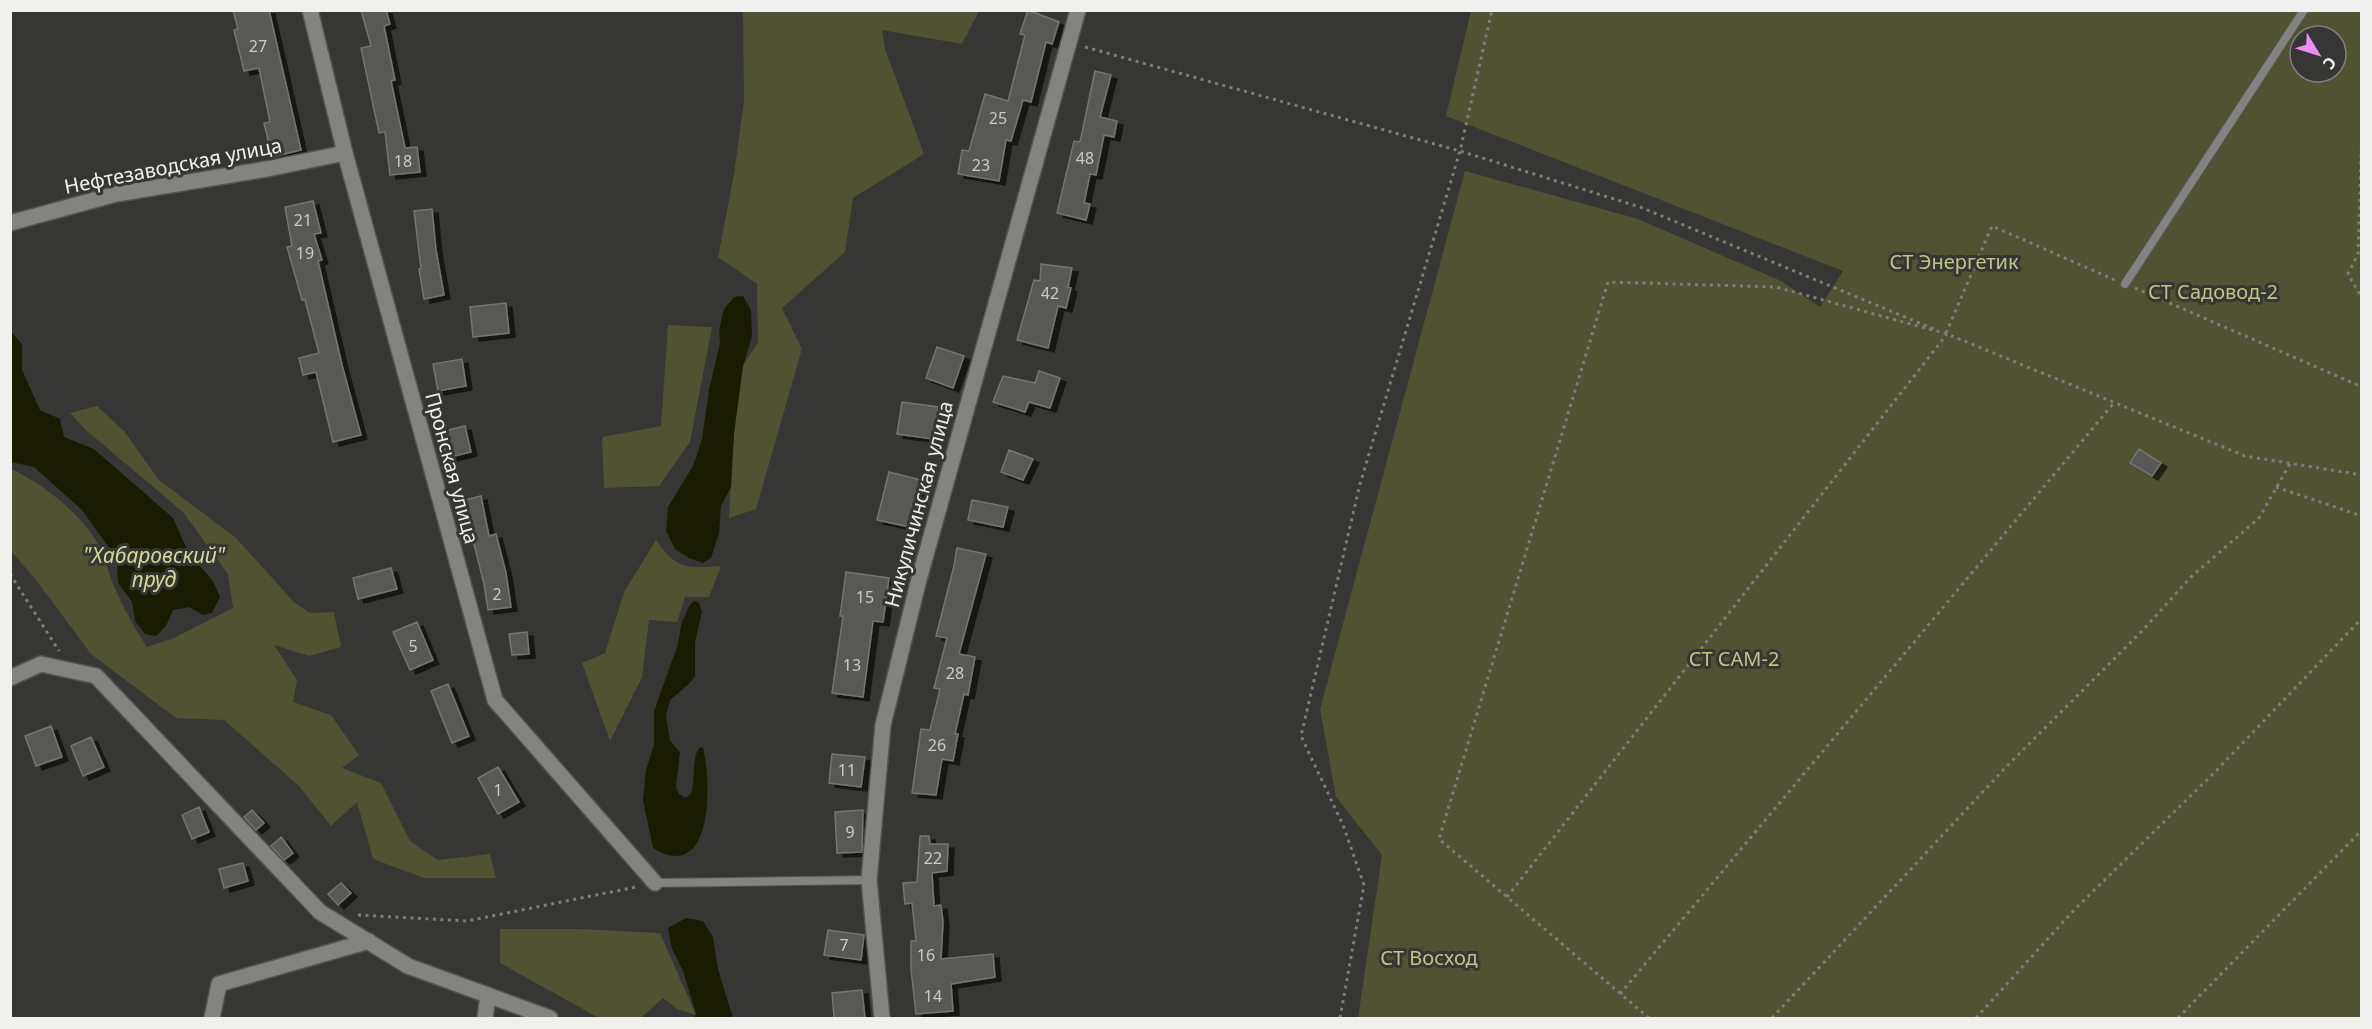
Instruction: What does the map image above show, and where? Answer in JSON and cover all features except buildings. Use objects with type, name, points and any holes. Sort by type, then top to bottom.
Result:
[{"type":"street","name":"Пронская улица","points":[[310,10],[345,153],[495,700],[655,884]]},
{"type":"street","name":"Никуличинская улица","points":[[882,1018],[869,880],[883,725],[918,583],[1078,10]]},
{"type":"street","name":"Нефтезаводская улица","points":[[10,223],[117,194],[267,169],[345,153]]},
{"type":"street","points":[[10,678],[41,664],[96,676],[320,912],[408,966],[550,1018]]},
{"type":"street","points":[[212,1018],[219,984],[369,941]]},
{"type":"street","points":[[485,1018],[488,995]]},
{"type":"lane","points":[[2125,284],[2304,10]]},
{"type":"lane","points":[[655,884],[869,880]]},
{"type":"path","points":[[1340,1018],[1364,885],[1343,825],[1301,736],[1360,484],[1460,151],[1492,10]]},
{"type":"path","points":[[1069,42],[1460,151],[1640,207],[2245,456],[2361,475]]},
{"type":"path","points":[[2361,124],[2360,254],[2348,274],[2361,298]]},
{"type":"path","points":[[1507,897],[1947,334],[1992,226],[2361,387]]},
{"type":"path","points":[[1648,1018],[1439,839],[1608,282],[1776,286],[1947,334]]},
{"type":"path","points":[[1620,994],[2114,404]]},
{"type":"path","points":[[1772,1018],[2006,767],[2141,632],[2191,577],[2259,518],[2291,462]]},
{"type":"path","points":[[2276,487],[2361,516]]},
{"type":"path","points":[[10,574],[71,670]]},
{"type":"path","points":[[1976,1018],[2074,910],[2216,771],[2361,618]]},
{"type":"path","points":[[2178,1018],[2361,830]]},
{"type":"path","points":[[354,914],[467,921],[655,884]]},
{"type":"green space","points":[[743,11],[979,11],[962,44],[882,30],[885,49],[924,154],[853,198],[845,252],[782,308],[802,349],[756,509],[729,518],[734,433],[743,365],[758,343],[757,284],[718,257],[734,174],[744,100]]},
{"type":"green space","name":"СТ САМ-2","points":[[1471,11],[2361,11],[2361,1018],[1358,1018],[1382,855],[1336,797],[1320,709],[1465,171],[1638,219],[1781,281],[1820,307],[1843,271],[1446,116]]},
{"type":"green space","points":[[668,325],[712,327],[690,442],[659,486],[604,488],[602,437],[661,426]]},
{"type":"green space","points":[[97,406],[124,431],[159,480],[236,538],[294,602],[310,613],[334,612],[341,647],[309,656],[274,645],[297,680],[293,702],[331,715],[359,755],[342,768],[381,783],[410,841],[438,860],[490,854],[496,878],[424,878],[373,859],[357,802],[331,826],[299,786],[224,720],[176,718],[91,654],[36,580],[11,551],[11,469],[52,494],[88,529],[104,555],[121,602],[147,647],[174,638],[233,608],[228,574],[183,512],[87,431],[70,413]]},
{"type":"green space","points":[[656,540],[670,557],[683,565],[721,566],[709,597],[685,597],[677,622],[649,620],[642,677],[610,741],[582,663],[605,653],[624,592]]},
{"type":"green space","points":[[500,929],[577,929],[660,933],[696,1015],[677,1009],[663,998],[641,1018],[599,1018],[500,963]]},
{"type":"water","points":[[743,296],[751,310],[752,336],[743,366],[734,433],[731,487],[721,506],[719,534],[711,558],[703,563],[675,549],[666,531],[668,507],[693,466],[702,439],[724,309],[734,297]]},
{"type":"water","name":"\"Хабаровский\" пруд","points":[[11,332],[22,344],[22,370],[40,410],[60,419],[64,437],[94,449],[173,518],[189,554],[213,581],[220,597],[212,613],[203,615],[189,607],[173,610],[166,626],[156,636],[145,634],[135,621],[132,602],[118,583],[117,559],[82,510],[34,467],[11,462]]},
{"type":"water","points":[[694,601],[699,603],[702,612],[695,642],[695,676],[670,700],[666,716],[670,741],[680,752],[676,787],[679,794],[685,798],[691,794],[697,752],[700,747],[703,748],[706,764],[707,805],[704,825],[698,842],[687,853],[673,856],[653,848],[643,800],[646,770],[654,745],[654,711],[677,647],[682,622],[689,606]]},
{"type":"water","points":[[686,918],[703,921],[713,937],[718,969],[733,1018],[694,1018],[696,1014],[683,971],[672,949],[668,928]]},
{"type":"park label","name":"СТ Энергетик","points":[[1954,262]]},
{"type":"park label","name":"СТ Садовод-2","points":[[2213,292]]},
{"type":"park label","name":"СТ Восход","points":[[1429,958]]}]
